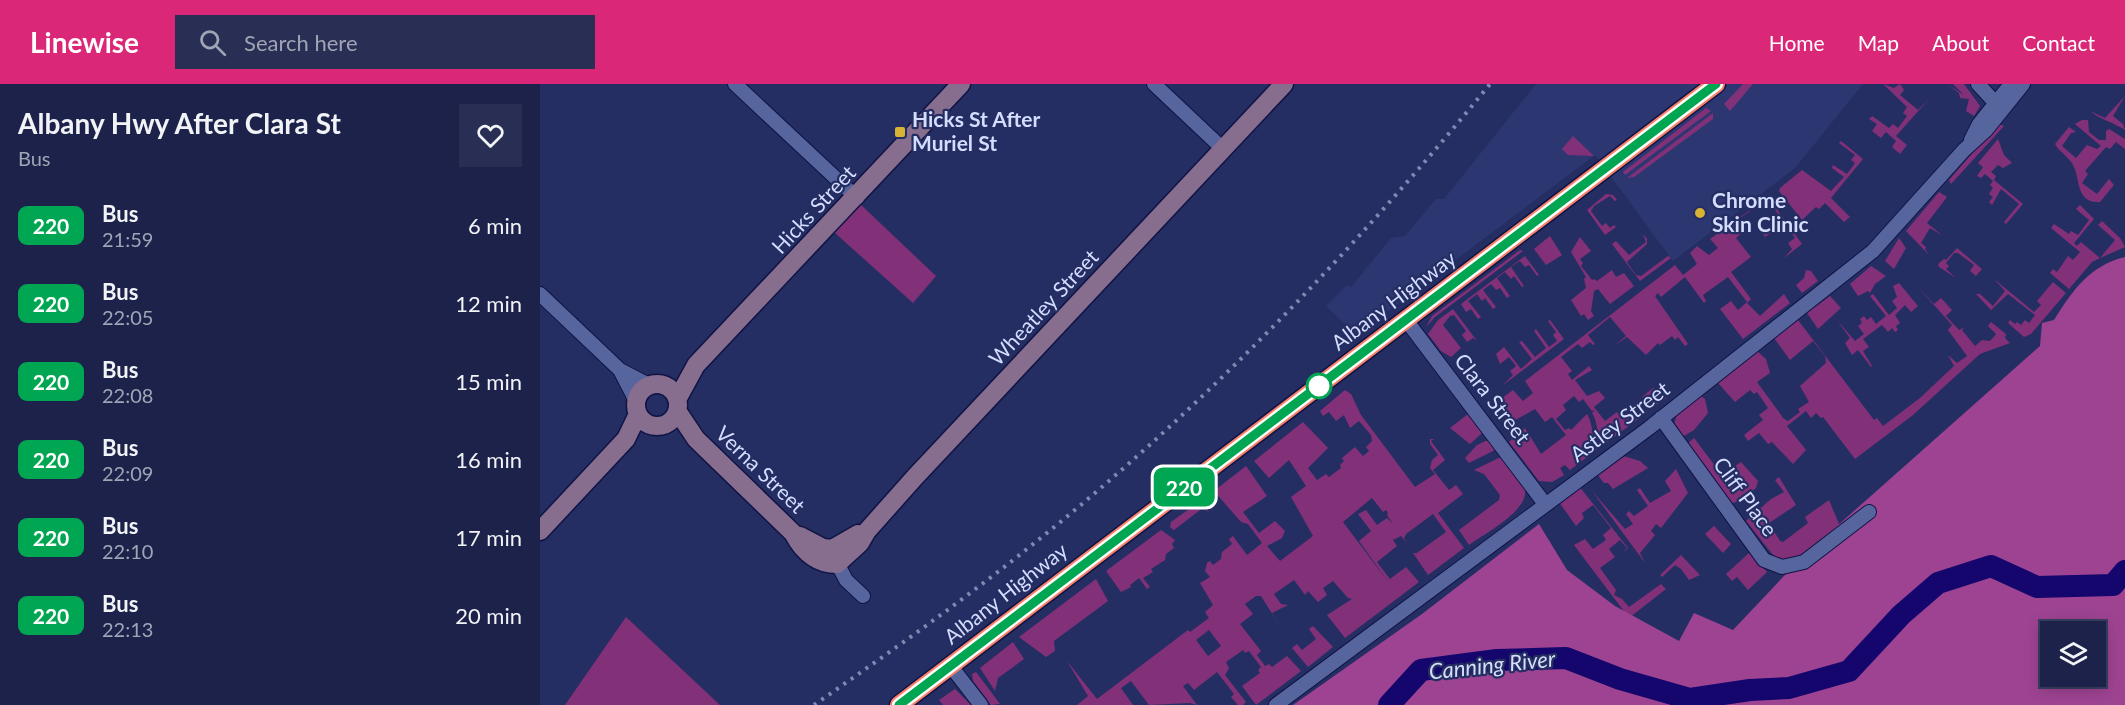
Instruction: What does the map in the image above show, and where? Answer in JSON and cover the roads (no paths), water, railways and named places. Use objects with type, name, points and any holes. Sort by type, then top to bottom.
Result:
[{"type":"highway","name":"Albany Highway","points":[[899,705],[1716,84]]},
{"type":"street","points":[[735,84],[857,198]]},
{"type":"street","name":"Hicks Street","points":[[678,405],[696,365],[857,198],[962,84]]},
{"type":"street","points":[[1154,84],[1223,149]]},
{"type":"street","name":"Wheatley Street","points":[[833,556],[860,543],[867,531],[1284,84]]},
{"type":"street","points":[[1978,84],[1999,106]]},
{"type":"street","name":"Astley Street","points":[[1276,705],[1661,418],[1873,251],[1967,147],[1979,124],[1999,106],[2011,87]]},
{"type":"street","points":[[540,294],[620,370],[647,417]]},
{"type":"street","name":"Clara Street","points":[[1406,320],[1545,504]]},
{"type":"street","name":"Hicks Street","points":[[655,384],[696,365]]},
{"type":"street","points":[[620,370],[671,388],[678,405],[672,421],[647,417]]},
{"type":"street","points":[[647,417],[643,389],[655,384]]},
{"type":"street","name":"Verna Street","points":[[678,405],[696,439],[793,533],[799,545],[814,558],[827,564],[833,556]]},
{"type":"street","points":[[540,531],[647,417]]},
{"type":"street","name":"Verna Street","points":[[647,417],[696,439]]},
{"type":"street","name":"Cliff Place","points":[[1661,418],[1764,560],[1782,567],[1804,562],[1869,512]]},
{"type":"street","points":[[833,556],[846,580],[863,596]]},
{"type":"street","points":[[950,666],[981,705]]},
{"type":"waterway","name":"Canning River","points":[[1389,705],[1421,670],[1497,660],[1566,658],[1620,679],[1690,699],[1750,690],[1789,688],[1849,671],[1901,615],[1938,583],[1991,566],[2037,587],[2113,585],[2125,571]]},
{"type":"railway","points":[[814,705],[922,629],[1027,549],[1152,443],[1212,387],[1328,270],[1490,84]]},
{"type":"place","name":"Hicks St After Muriel St","points":[[900,132]]},
{"type":"place","name":"Chrome Skin Clinic","points":[[1700,213]]}]
